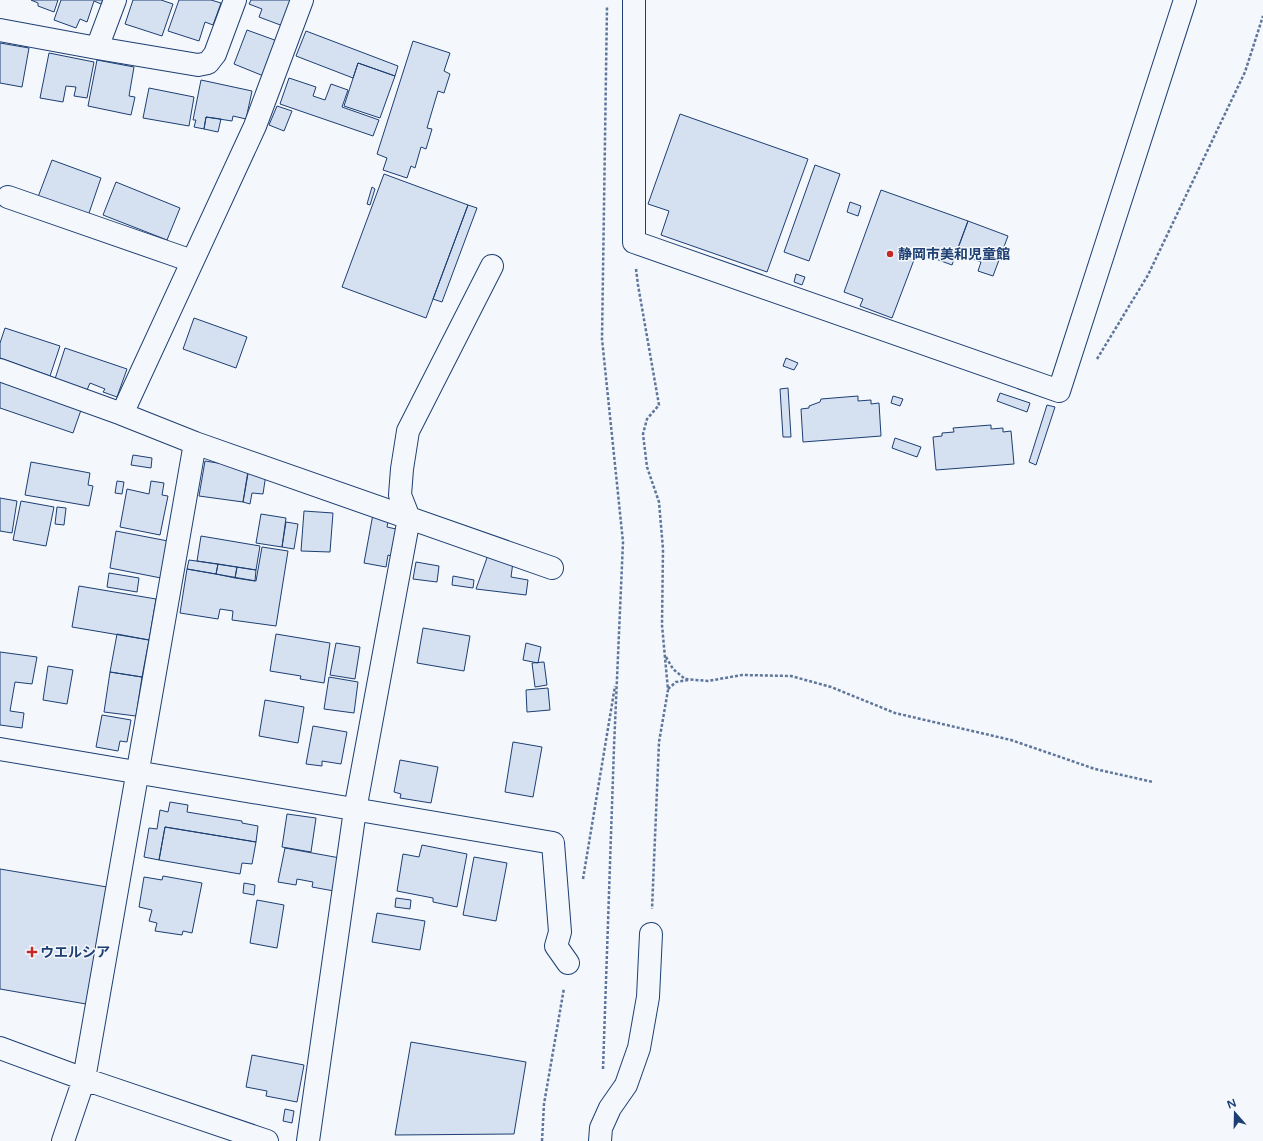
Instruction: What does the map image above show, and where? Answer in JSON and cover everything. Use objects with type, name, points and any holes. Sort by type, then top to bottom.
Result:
[{"type":"street","points":[[97,48],[115,0]]},
{"type":"street","points":[[0,30],[198,65],[208,63],[215,54],[235,0]]},
{"type":"street","points":[[122,414],[255,126],[302,0]]},
{"type":"street","points":[[634,0],[634,242],[1059,391],[1185,0]]},
{"type":"street","points":[[8,198],[192,262]]},
{"type":"street","points":[[308,1141],[355,810],[409,518],[400,495],[402,469],[408,431],[492,266]]},
{"type":"street","points":[[0,370],[122,414],[195,443],[552,568]]},
{"type":"street","points":[[62,1141],[84,1079],[195,443]]},
{"type":"street","points":[[0,749],[553,843],[560,932],[556,946],[568,963]]},
{"type":"street","points":[[600,1141],[601,1128],[610,1108],[626,1085],[640,1048],[648,997],[651,934]]},
{"type":"street","points":[[0,1048],[84,1079],[267,1141]]},
{"type":"path","points":[[603,1071],[614,747],[623,542],[602,339],[607,0]]},
{"type":"path","points":[[1095,362],[1151,268],[1245,72],[1263,16]]},
{"type":"path","points":[[634,242],[638,285],[659,405],[647,419],[643,434],[647,467],[659,502],[663,549],[662,625],[668,690],[660,742],[651,934]]},
{"type":"path","points":[[665,655],[673,669],[685,679],[708,681],[742,675],[791,676],[831,687],[895,714],[1011,740],[1095,769],[1153,782]]},
{"type":"path","points":[[668,690],[676,682],[690,679]]},
{"type":"building","points":[[31,0],[58,0],[54,12],[38,6],[38,3]]},
{"type":"building","points":[[61,0],[103,0],[101,4],[94,1],[87,22],[80,19],[76,28],[54,20]]},
{"type":"building","points":[[133,0],[161,0],[173,4],[162,36],[125,24]]},
{"type":"building","points":[[179,0],[211,0],[221,3],[213,25],[205,22],[199,41],[168,31]]},
{"type":"building","points":[[251,0],[292,0],[283,26],[259,17],[262,9],[249,4]]},
{"type":"building","points":[[247,30],[280,42],[266,77],[234,64]]},
{"type":"building","points":[[306,31],[398,66],[395,76],[358,63],[353,78],[296,56]]},
{"type":"building","points":[[413,41],[450,53],[444,71],[450,74],[444,93],[438,91],[427,128],[432,129],[426,149],[421,147],[415,168],[411,166],[407,178],[383,170],[387,158],[377,154]]},
{"type":"building","points":[[0,43],[29,48],[22,87],[0,83]]},
{"type":"building","points":[[49,53],[94,62],[87,98],[74,96],[76,87],[66,86],[63,102],[40,98]]},
{"type":"building","points":[[97,60],[134,67],[129,96],[135,97],[131,115],[88,106]]},
{"type":"building","points":[[358,63],[395,76],[380,118],[344,106]]},
{"type":"building","points":[[289,78],[316,87],[313,96],[325,100],[331,84],[348,90],[342,107],[379,120],[373,136],[280,104]]},
{"type":"building","points":[[201,80],[252,91],[246,119],[233,116],[232,121],[206,117],[204,129],[194,127],[196,120],[193,120]]},
{"type":"building","points":[[149,88],[194,97],[189,126],[143,118]]},
{"type":"building","points":[[277,106],[292,111],[284,131],[269,125]]},
{"type":"building","points":[[680,114],[808,159],[767,272],[661,235],[669,211],[648,204]]},
{"type":"building","points":[[206,117],[221,119],[218,132],[204,129]]},
{"type":"building","points":[[52,160],[101,178],[88,216],[38,197]]},
{"type":"building","points":[[815,165],[840,174],[809,261],[784,252]]},
{"type":"building","points":[[384,174],[468,205],[426,318],[342,287]]},
{"type":"building","points":[[116,182],[180,208],[167,240],[103,215]]},
{"type":"building","points":[[372,187],[375,189],[370,205],[367,204]]},
{"type":"building","points":[[881,190],[968,221],[952,265],[917,252],[892,318],[860,306],[863,299],[844,292]]},
{"type":"building","points":[[850,202],[861,206],[858,216],[847,212]]},
{"type":"building","points":[[468,205],[477,208],[442,302],[433,299]]},
{"type":"building","points":[[968,221],[1008,236],[993,276],[978,271],[981,262],[956,253]]},
{"type":"building","points":[[796,274],[805,277],[802,285],[794,282]]},
{"type":"building","points":[[194,318],[247,337],[236,368],[183,349]]},
{"type":"building","points":[[5,328],[60,346],[50,376],[0,358],[0,343]]},
{"type":"building","points":[[65,348],[127,369],[117,397],[103,392],[105,389],[90,383],[87,390],[55,379]]},
{"type":"building","points":[[786,358],[798,363],[794,370],[783,366]]},
{"type":"building","points":[[0,382],[81,410],[73,433],[0,408]]},
{"type":"building","points":[[788,388],[791,437],[783,437],[780,389]]},
{"type":"building","points":[[1000,393],[1030,403],[1027,412],[997,401]]},
{"type":"building","points":[[858,396],[858,401],[871,400],[871,404],[879,403],[881,436],[803,442],[801,409],[809,408],[809,406],[820,402],[821,399]]},
{"type":"building","points":[[893,396],[903,399],[900,406],[891,403]]},
{"type":"building","points":[[1047,405],[1055,407],[1036,465],[1029,462]]},
{"type":"building","points":[[991,425],[991,429],[1003,428],[1003,432],[1011,431],[1014,464],[936,470],[933,437],[942,436],[942,433],[954,432],[953,428]]},
{"type":"building","points":[[895,438],[921,447],[917,457],[892,448]]},
{"type":"building","points":[[133,455],[152,458],[151,468],[131,465]]},
{"type":"building","points":[[205,461],[249,468],[243,502],[199,496]]},
{"type":"building","points":[[31,462],[90,473],[88,485],[93,486],[89,506],[25,495]]},
{"type":"building","points":[[248,471],[266,474],[263,494],[252,493],[250,504],[243,502]]},
{"type":"building","points":[[117,481],[124,482],[122,494],[115,493]]},
{"type":"building","points":[[151,481],[164,483],[162,495],[168,496],[160,535],[120,527],[127,489],[149,494]]},
{"type":"building","points":[[0,498],[17,501],[12,533],[0,531]]},
{"type":"building","points":[[21,501],[54,507],[46,546],[13,540]]},
{"type":"building","points":[[57,507],[66,508],[64,525],[55,524]]},
{"type":"building","points":[[304,511],[333,513],[330,552],[301,551]]},
{"type":"building","points":[[261,514],[286,518],[282,547],[256,543]]},
{"type":"building","points":[[373,514],[389,517],[387,527],[396,529],[391,556],[388,555],[386,567],[364,563]]},
{"type":"building","points":[[286,522],[298,524],[294,549],[282,547]]},
{"type":"building","points":[[116,531],[168,541],[161,578],[110,568]]},
{"type":"building","points":[[201,536],[260,546],[256,570],[197,561]]},
{"type":"building","points":[[262,547],[288,551],[276,626],[232,620],[233,611],[220,609],[218,619],[180,613],[187,569],[256,581]]},
{"type":"building","points":[[489,552],[513,562],[511,577],[528,580],[526,595],[476,589]]},
{"type":"building","points":[[189,560],[218,564],[216,574],[187,569]]},
{"type":"building","points":[[416,562],[439,566],[437,582],[413,579]]},
{"type":"building","points":[[218,564],[237,567],[235,578],[216,574]]},
{"type":"building","points":[[237,567],[256,570],[255,581],[235,578]]},
{"type":"building","points":[[109,573],[139,578],[137,592],[107,587]]},
{"type":"building","points":[[453,576],[474,580],[473,588],[452,585]]},
{"type":"building","points":[[79,586],[156,599],[149,640],[72,627]]},
{"type":"building","points":[[423,628],[470,636],[464,671],[417,663]]},
{"type":"building","points":[[117,634],[149,640],[142,677],[110,672]]},
{"type":"building","points":[[276,634],[330,643],[324,683],[300,679],[301,676],[270,671]]},
{"type":"building","points":[[336,643],[360,647],[355,679],[330,675]]},
{"type":"building","points":[[526,643],[541,647],[538,663],[523,660]]},
{"type":"building","points":[[0,652],[37,657],[32,684],[15,682],[10,711],[24,713],[22,728],[0,725]]},
{"type":"building","points":[[544,662],[547,685],[535,687],[532,663]]},
{"type":"building","points":[[48,666],[73,670],[67,704],[43,700]]},
{"type":"building","points":[[110,672],[142,677],[136,716],[104,712]]},
{"type":"building","points":[[329,677],[358,682],[354,713],[324,709]]},
{"type":"building","points":[[548,688],[550,710],[527,712],[526,690]]},
{"type":"building","points":[[265,700],[304,707],[298,743],[259,736]]},
{"type":"building","points":[[102,715],[131,720],[127,742],[120,741],[118,751],[96,747]]},
{"type":"building","points":[[313,726],[347,732],[341,764],[322,761],[322,766],[306,764]]},
{"type":"building","points":[[513,742],[542,747],[533,797],[505,792]]},
{"type":"building","points":[[400,760],[438,767],[431,803],[400,798],[401,794],[394,792]]},
{"type":"building","points":[[170,802],[188,805],[187,812],[242,821],[242,823],[258,826],[256,842],[165,827],[159,860],[144,857],[149,828],[157,829],[160,810],[168,812]]},
{"type":"building","points":[[287,814],[316,818],[311,852],[282,847]]},
{"type":"building","points":[[165,827],[256,842],[252,864],[242,863],[240,874],[159,860]]},
{"type":"building","points":[[422,845],[467,854],[457,907],[433,902],[433,898],[397,891],[403,854],[419,857]]},
{"type":"building","points":[[285,848],[340,858],[334,891],[312,887],[313,882],[297,879],[296,885],[278,882]]},
{"type":"building","points":[[474,857],[507,863],[496,921],[463,915]]},
{"type":"building","points":[[0,869],[107,887],[86,1004],[0,989]]},
{"type":"building","points":[[163,876],[202,883],[192,933],[183,931],[182,935],[155,931],[157,923],[149,921],[152,910],[139,907],[144,877],[162,880]]},
{"type":"building","points":[[244,883],[255,885],[254,895],[243,893]]},
{"type":"building","points":[[396,898],[411,900],[410,909],[395,907]]},
{"type":"building","points":[[257,900],[284,905],[277,948],[250,943]]},
{"type":"building","points":[[377,913],[425,921],[420,950],[372,942]]},
{"type":"building","points":[[411,1042],[526,1062],[514,1134],[395,1135]]},
{"type":"building","points":[[252,1055],[304,1065],[297,1102],[266,1096],[267,1091],[246,1087]]},
{"type":"building","points":[[285,1109],[294,1111],[292,1123],[283,1121]]},
{"type":"place","name":"静岡市美和児童館","points":[[890,254]]},
{"type":"place","name":"ウエルシア","points":[[32,952]]}]
